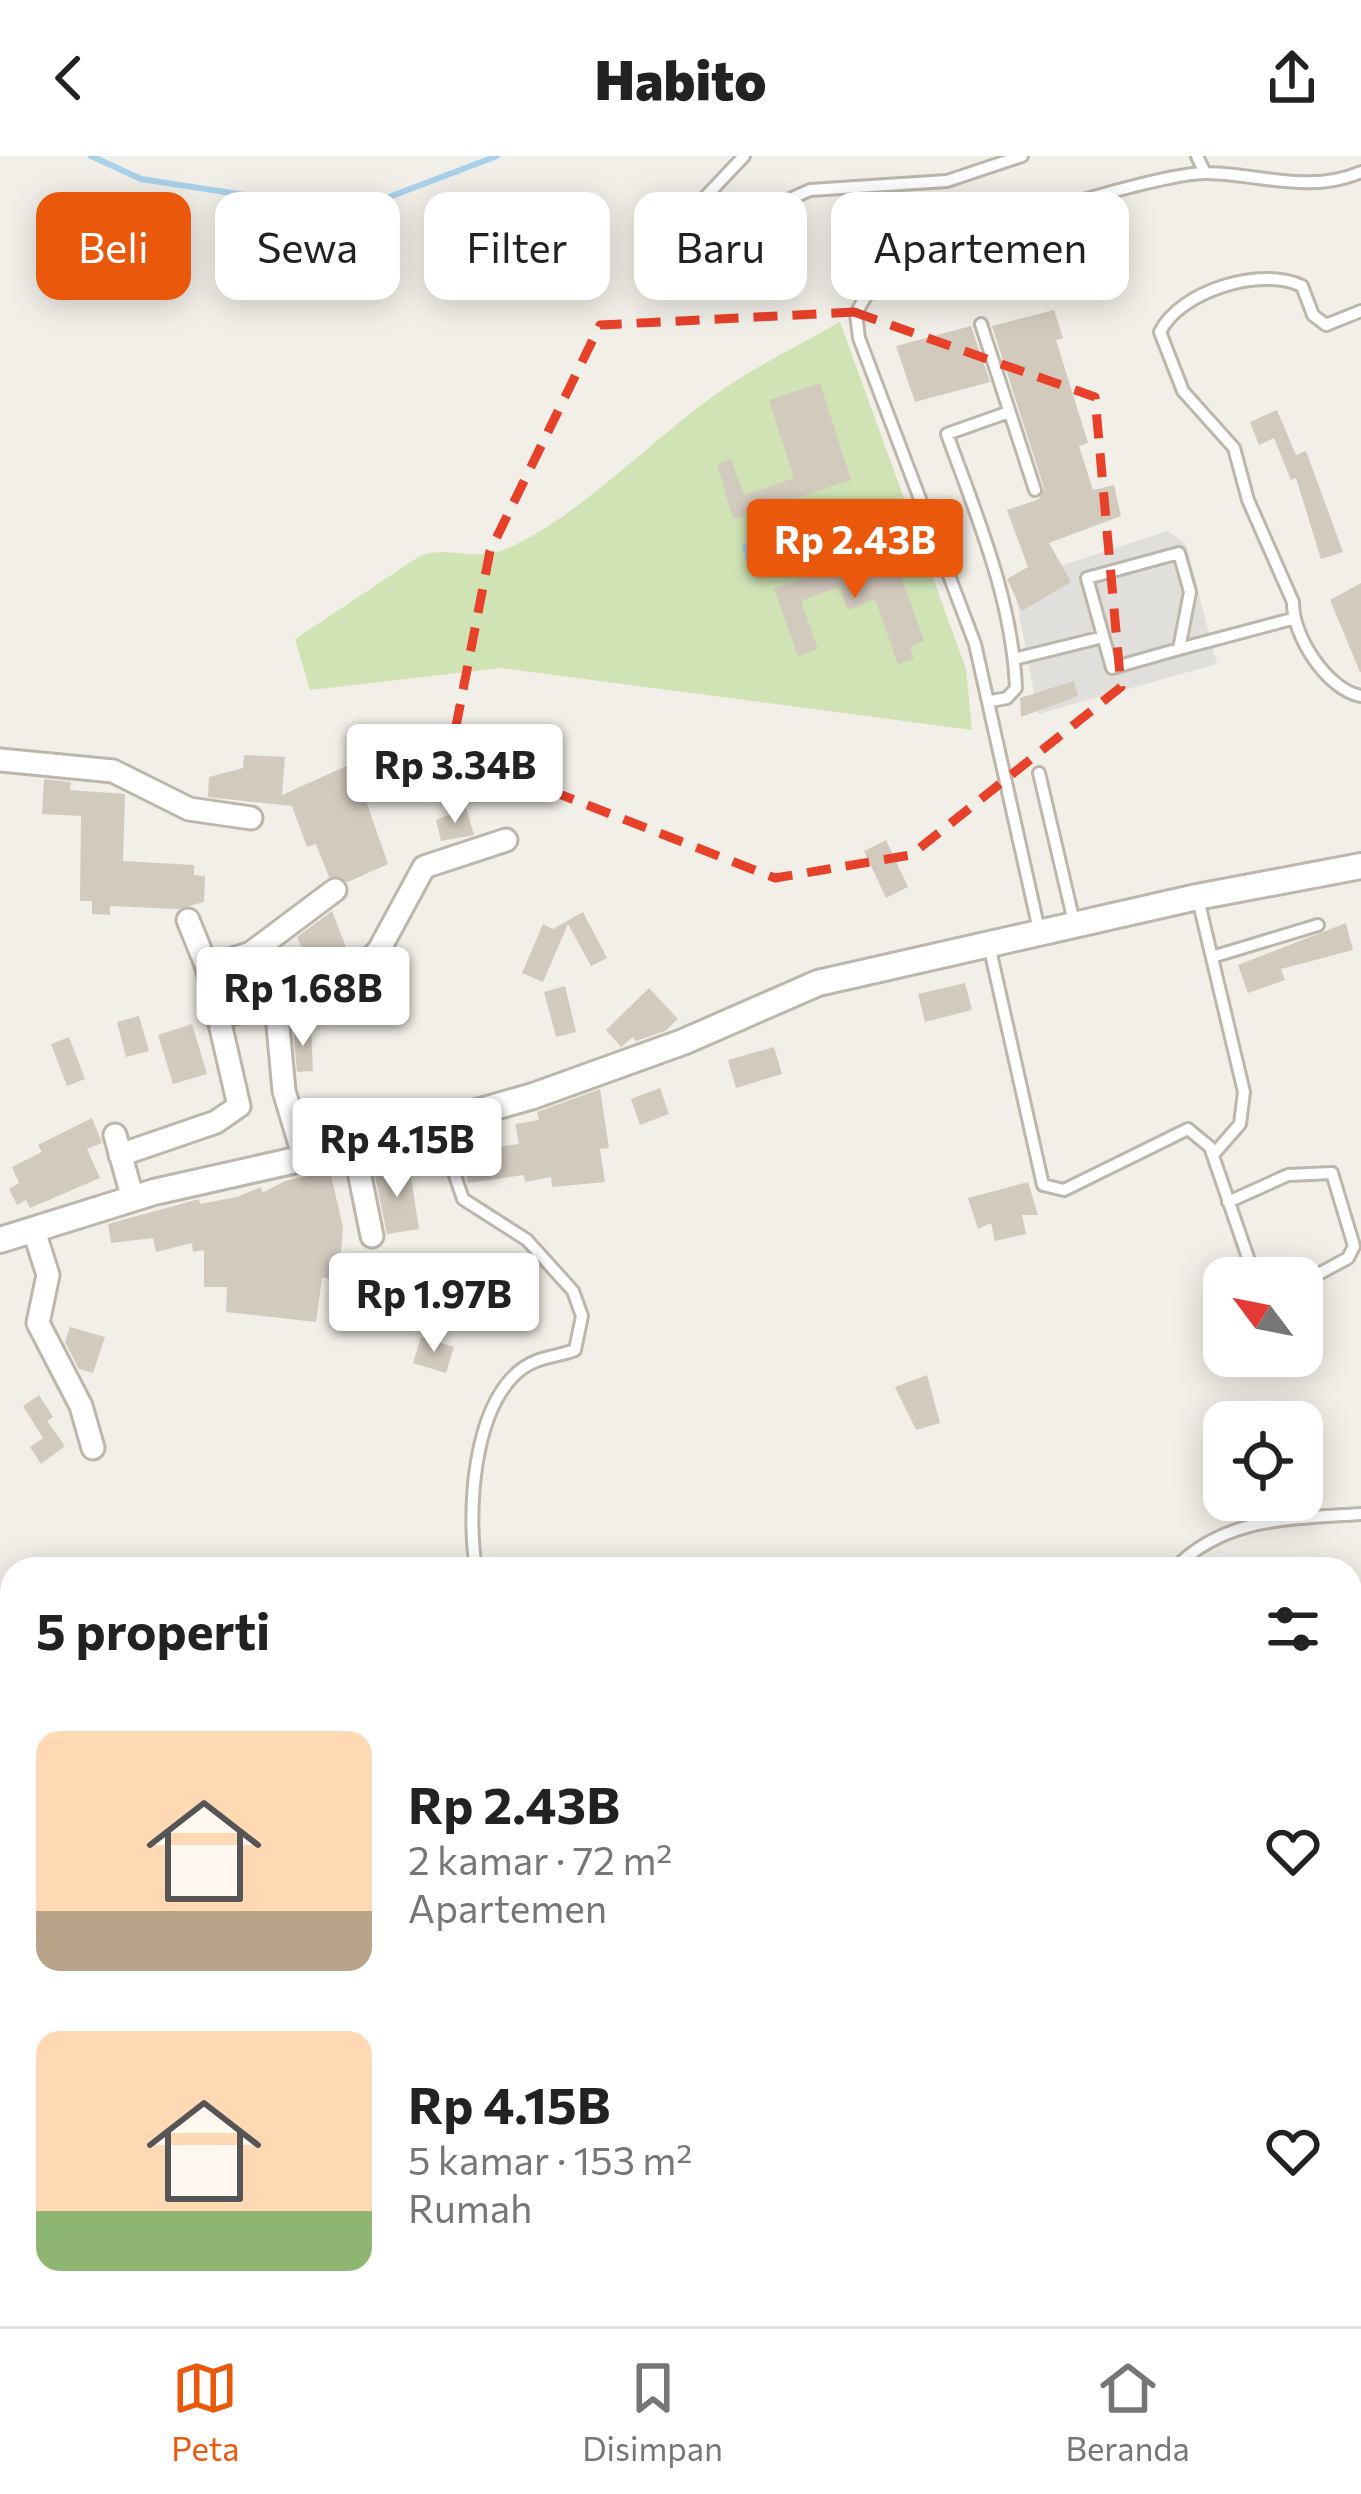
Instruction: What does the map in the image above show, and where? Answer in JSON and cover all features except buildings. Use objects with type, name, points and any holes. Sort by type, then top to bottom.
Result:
[{"type":"street","points":[[0,760],[113,771],[188,809],[251,818]]},
{"type":"street","points":[[220,1016],[327,993],[357,975],[379,950],[430,861],[506,840]]},
{"type":"street","points":[[0,1240],[133,1199],[437,1123],[663,1049],[818,983],[1197,896],[1361,866]]},
{"type":"street","points":[[207,967],[251,952],[335,890]]},
{"type":"street","points":[[133,1199],[117,1145],[238,1110],[239,1091],[220,1016],[188,920]]},
{"type":"street","points":[[276,1004],[284,1090],[304,1158]]},
{"type":"street","points":[[353,1147],[371,1236]]},
{"type":"street","points":[[34,1231],[48,1275],[38,1323],[81,1406],[93,1448]]},
{"type":"lane","points":[[744,156],[660,245],[653,269],[661,273],[687,263],[761,212],[810,190],[947,181],[1022,156]]},
{"type":"lane","points":[[1196,156],[1205,173]]},
{"type":"lane","points":[[1040,934],[992,701],[860,338],[856,314],[885,275],[1021,219],[1172,177],[1205,173],[1312,185],[1361,172]]},
{"type":"lane","points":[[1361,311],[1326,325],[1313,315],[1302,286],[1257,281],[1204,296],[1167,319],[1160,332],[1184,392],[1234,448],[1248,500],[1293,602],[1292,619],[1336,685],[1361,696]]},
{"type":"lane","points":[[981,324],[1035,490]]},
{"type":"lane","points":[[992,701],[1007,698],[1016,688],[1014,659],[1001,584],[947,434],[1009,412]]},
{"type":"lane","points":[[1179,649],[1190,592],[1179,553],[1087,578],[1112,668],[1292,619]]},
{"type":"lane","points":[[1014,659],[1103,637]]},
{"type":"lane","points":[[1040,773],[1075,925]]},
{"type":"lane","points":[[1197,896],[1245,1102],[1232,1139],[1213,1155]]},
{"type":"lane","points":[[1212,957],[1318,925]]},
{"type":"lane","points":[[989,945],[1047,1191],[1064,1190],[1182,1129],[1199,1135],[1213,1155],[1248,1257]]},
{"type":"lane","points":[[437,1123],[463,1198],[539,1252],[573,1291],[582,1316],[575,1350],[538,1359],[518,1372],[491,1419],[470,1506],[475,1557]]},
{"type":"lane","points":[[1228,1202],[1288,1175],[1332,1173],[1354,1246],[1348,1258],[1323,1272]]},
{"type":"lane","points":[[1187,1557],[1206,1540],[1230,1529],[1361,1514]]},
{"type":"highlighted area","points":[[854,312],[1095,397],[1121,687],[911,855],[775,878],[451,752],[490,551],[600,325]]},
{"type":"green space","points":[[840,322],[966,669],[972,730],[501,668],[310,690],[295,639],[420,556],[490,554],[526,539],[579,505],[720,391]]},
{"type":"shaded area","points":[[1168,531],[1186,544],[1217,664],[1038,714],[1013,581]]},
{"type":"water","points":[[802,523],[819,569],[787,579],[777,568],[748,569],[742,545],[773,526]]},
{"type":"waterway","points":[[91,156],[141,179],[271,199],[317,218],[355,210],[497,156]]}]
